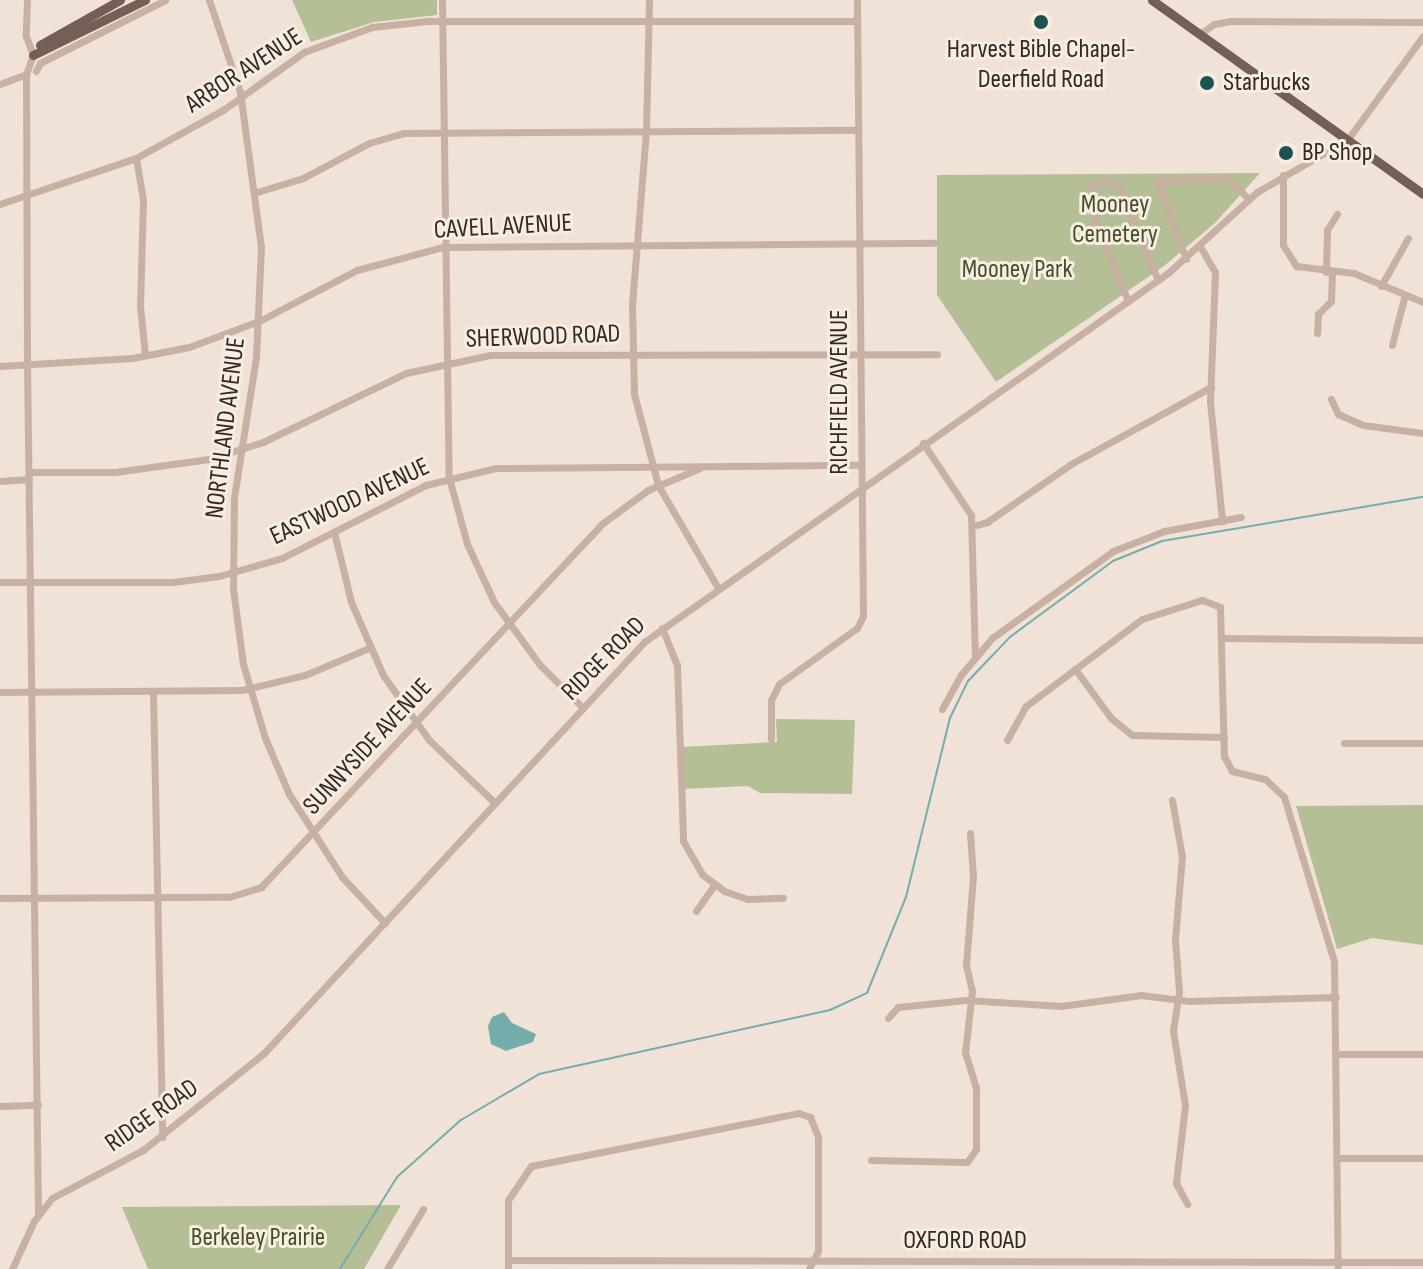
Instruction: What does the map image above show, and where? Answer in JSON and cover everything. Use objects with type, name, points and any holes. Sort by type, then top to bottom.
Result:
[{"type":"main road","points":[[33,55],[39,46],[120,0]]},
{"type":"main road","points":[[33,55],[145,0]]},
{"type":"main road","points":[[1152,0],[1420,191]]},
{"type":"street","points":[[27,0],[26,36],[33,55],[26,74],[27,362],[38,1214]]},
{"type":"street","points":[[36,71],[40,63],[165,0]]},
{"type":"street","name":"NORTHLAND AVENUE","points":[[209,0],[241,97],[257,192],[259,321],[239,450],[232,573],[249,688],[280,774],[314,836],[385,923]]},
{"type":"street","points":[[442,0],[444,363],[449,478],[467,544],[508,625],[583,708]]},
{"type":"street","points":[[649,0],[646,131],[636,243],[631,354],[637,412],[658,485],[718,588]]},
{"type":"street","name":"RICHFIELD AVENUE","points":[[771,739],[771,700],[779,684],[861,622],[857,0]]},
{"type":"street","name":"ARBOR AVENUE","points":[[0,204],[136,158],[329,41],[372,27],[442,21],[857,21]]},
{"type":"street","points":[[1200,34],[1214,24],[1231,21],[1423,22]]},
{"type":"street","points":[[1348,139],[1423,36]]},
{"type":"street","points":[[0,84],[26,74]]},
{"type":"street","points":[[257,192],[303,178],[369,143],[403,133],[858,130]]},
{"type":"street","name":"RIDGE ROAD","points":[[12,1269],[38,1214],[63,1190],[162,1137],[237,1079],[385,923],[631,652],[1158,280],[1201,248],[1249,199],[1283,175],[1348,139]]},
{"type":"street","points":[[136,158],[143,200],[140,306],[145,355]]},
{"type":"street","points":[[1283,175],[1285,253],[1296,266],[1354,273],[1404,298],[1423,302]]},
{"type":"street","points":[[1186,259],[1157,181],[1227,178],[1249,199]]},
{"type":"street","points":[[1128,301],[1087,201],[1090,187],[1109,180],[1118,185],[1158,280]]},
{"type":"street","points":[[1420,191],[1423,180]]},
{"type":"street","points":[[1317,333],[1318,314],[1331,301],[1327,230],[1337,214]]},
{"type":"street","points":[[1381,286],[1408,238]]},
{"type":"street","name":"CAVELL AVENUE","points":[[0,366],[145,355],[189,347],[259,321],[357,270],[443,247],[636,243],[934,243]]},
{"type":"street","points":[[1201,248],[1215,272],[1211,387],[1222,521]]},
{"type":"street","points":[[1392,345],[1404,298]]},
{"type":"street","name":"SHERWOOD ROAD","points":[[0,481],[29,476],[157,468],[239,450],[378,383],[444,363],[505,354],[937,354]]},
{"type":"street","points":[[973,526],[987,522],[1071,464],[1211,387]]},
{"type":"street","points":[[1331,399],[1338,414],[1363,425],[1423,433]]},
{"type":"street","points":[[923,443],[967,507],[973,526],[975,656]]},
{"type":"street","name":"EASTWOOD AVENUE","points":[[0,582],[173,582],[232,573],[282,558],[396,497],[449,478],[536,465],[861,465]]},
{"type":"street","name":"SUNNYSIDE AVENUE","points":[[0,898],[229,897],[252,891],[275,877],[603,523],[658,485],[702,467]]},
{"type":"street","points":[[942,709],[975,656],[1003,630],[1113,551],[1164,531],[1241,517]]},
{"type":"street","points":[[334,532],[369,648],[416,724],[495,803]]},
{"type":"street","points":[[1007,740],[1026,706],[1155,612],[1202,600],[1215,603],[1222,610],[1224,756],[1232,771],[1265,779],[1287,805],[1334,962],[1338,1266]]},
{"type":"street","points":[[662,628],[677,665],[680,829],[695,864],[714,885],[747,899],[783,898]]},
{"type":"street","points":[[1224,638],[1423,640]]},
{"type":"street","points":[[0,692],[153,693],[249,688],[318,671],[369,648]]},
{"type":"street","points":[[1075,669],[1111,718],[1132,735],[1224,737]]},
{"type":"street","points":[[153,693],[162,1137]]},
{"type":"street","points":[[1344,743],[1423,743]]},
{"type":"street","points":[[1172,800],[1182,856],[1175,940],[1178,1000],[1173,1040],[1185,1105],[1176,1183],[1187,1204]]},
{"type":"street","points":[[871,1160],[967,1162],[977,1143],[976,1088],[965,1053],[972,1000],[966,965],[973,892],[970,833]]},
{"type":"street","points":[[696,911],[714,885]]},
{"type":"street","points":[[888,1018],[898,1007],[972,1000],[1061,1006],[1132,995],[1178,1000],[1336,997]]},
{"type":"street","points":[[1336,1054],[1423,1054]]},
{"type":"street","points":[[0,1106],[38,1105]]},
{"type":"street","points":[[508,1265],[508,1200],[524,1173],[543,1161],[795,1113],[810,1117],[817,1128],[818,1251],[809,1269]]},
{"type":"street","points":[[1337,1158],[1423,1158]]},
{"type":"street","points":[[387,1269],[423,1209]]},
{"type":"street","name":"OXFORD ROAD","points":[[508,1265],[813,1260],[1338,1266],[1423,1262]]},
{"type":"green space","points":[[292,0],[437,0],[437,15],[374,22],[311,42]]},
{"type":"green space","name":"Mooney Park","points":[[1260,173],[1215,223],[1164,266],[996,382],[937,295],[937,175]]},
{"type":"green space","points":[[776,719],[855,720],[852,794],[760,793],[748,786],[682,789],[681,747],[777,742]]},
{"type":"green space","points":[[1423,805],[1423,945],[1372,938],[1337,949],[1296,806]]},
{"type":"green space","name":"Berkeley Prairie","points":[[401,1205],[364,1269],[148,1269],[122,1207]]},
{"type":"water","points":[[504,1012],[512,1023],[536,1034],[533,1042],[506,1051],[491,1044],[488,1026],[492,1017]]},
{"type":"waterway","points":[[340,1269],[397,1177],[461,1120],[539,1074],[830,1010],[867,993],[906,897],[950,718],[968,681],[1010,637],[1113,561],[1162,541],[1423,497]]},
{"type":"place","name":"Harvest Bible Chapel- Deerfield Road","points":[[1041,22]]},
{"type":"place","name":"Starbucks","points":[[1207,83]]},
{"type":"place","name":"BP Shop","points":[[1286,153]]},
{"type":"park label","name":"Mooney Cemetery","points":[[1115,220]]}]
